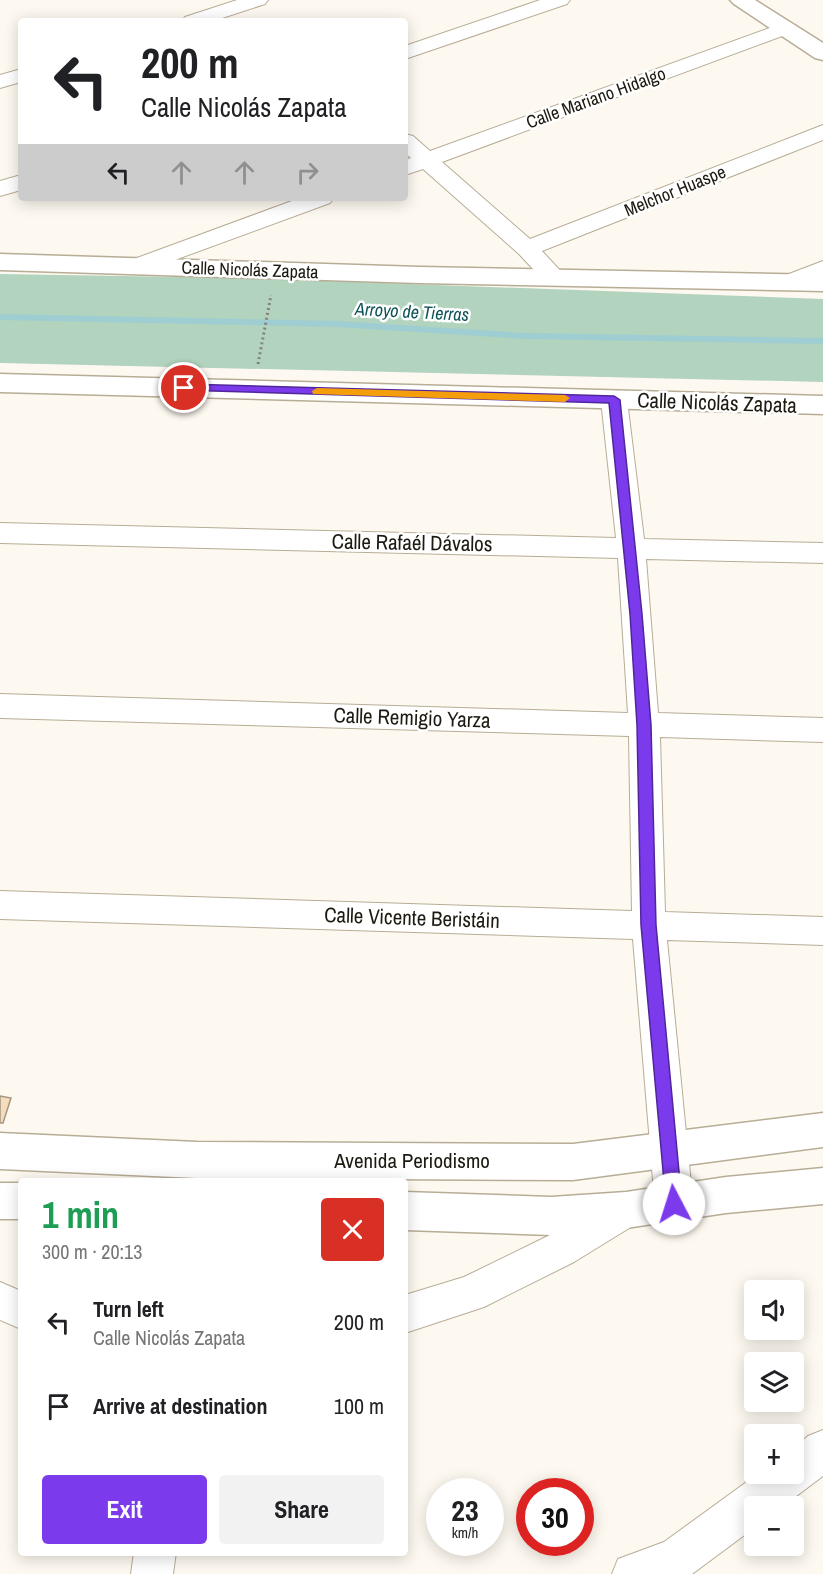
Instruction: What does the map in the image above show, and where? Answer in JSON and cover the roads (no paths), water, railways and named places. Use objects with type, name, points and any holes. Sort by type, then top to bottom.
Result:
[{"type":"street","points":[[408,52],[560,0]]},
{"type":"street","points":[[741,0],[823,54]]},
{"type":"street","points":[[203,18],[255,4]]},
{"type":"street","name":"Calle Mariano Hidalgo","points":[[408,167],[786,28]]},
{"type":"street","points":[[0,82],[18,76]]},
{"type":"street","name":"Melchor Huaspe","points":[[527,249],[823,132]]},
{"type":"street","points":[[408,144],[527,249],[555,278]]},
{"type":"street","points":[[0,189],[18,183]]},
{"type":"street","points":[[134,267],[314,201]]},
{"type":"street","name":"Calle Nicolás Zapata","points":[[0,262],[555,278],[823,283]]},
{"type":"street","points":[[790,282],[823,268]]},
{"type":"street","name":"Calle Nicolás Zapata","points":[[0,383],[823,405]]},
{"type":"street","points":[[614,400],[631,548],[644,725],[649,925],[674,1204]]},
{"type":"street","name":"Calle Rafaél Dávalos","points":[[0,533],[823,553]]},
{"type":"street","name":"Calle Remigio Yarza","points":[[0,706],[823,730]]},
{"type":"street","name":"Calle Vicente Beristáin","points":[[0,905],[823,931]]},
{"type":"street","name":"Avenida Periodismo","points":[[0,1151],[197,1160],[573,1162],[823,1130]]},
{"type":"street","points":[[408,1211],[551,1216],[626,1210],[726,1195],[823,1185]]},
{"type":"street","points":[[0,1201],[18,1201]]},
{"type":"street","points":[[408,1313],[470,1294],[561,1249],[626,1210]]},
{"type":"street","points":[[0,1301],[18,1309]]},
{"type":"street","points":[[633,1574],[676,1560],[823,1451]]},
{"type":"street","points":[[152,1574],[154,1556]]},
{"type":"waterway","name":"Arroyo de Tierras","points":[[0,317],[338,324],[525,336],[823,341]]}]
